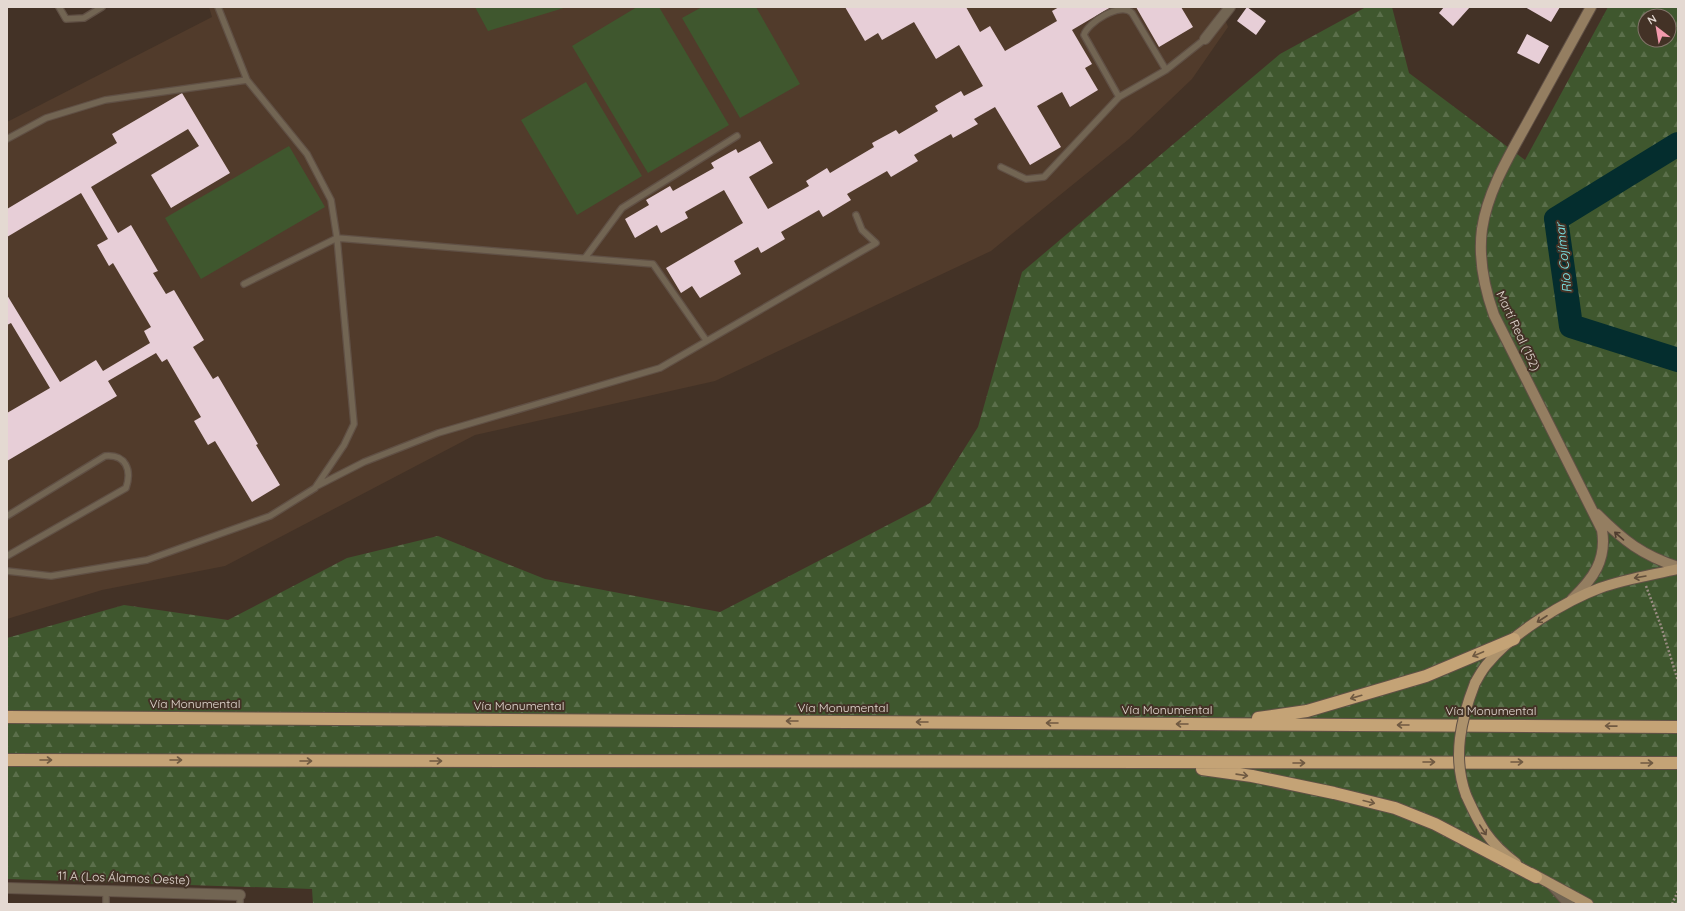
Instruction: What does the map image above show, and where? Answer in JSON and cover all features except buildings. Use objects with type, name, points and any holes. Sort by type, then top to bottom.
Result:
[{"type":"highway","points":[[1221,724],[1307,711],[1364,695],[1426,676],[1514,638]]},
{"type":"highway","name":"Vía Monumental","points":[[7,717],[1678,727]]},
{"type":"highway","points":[[7,760],[1678,763]]},
{"type":"highway","points":[[1162,763],[1252,776],[1334,793],[1395,808],[1435,824],[1536,877]]},
{"type":"main road","name":"Martí Real (152)","points":[[1571,601],[1589,583],[1602,556],[1604,542],[1602,530],[1494,315],[1486,291],[1481,266],[1482,230],[1489,200],[1502,169],[1591,7]]},
{"type":"main road","name":"Martí Real (152)","points":[[1592,509],[1619,537],[1639,550],[1678,568]]},
{"type":"main road","points":[[1588,904],[1536,877],[1492,842],[1484,832],[1466,795],[1461,778],[1458,753],[1466,706],[1475,683],[1489,662],[1514,638],[1571,601],[1601,588],[1642,576],[1678,568]]},
{"type":"street","points":[[1205,39],[1230,7]]},
{"type":"street","points":[[1551,884],[1569,904]]},
{"type":"street","name":"11 A (Los Álamos Oeste)","points":[[7,888],[106,890],[240,900]]},
{"type":"lane","points":[[59,7],[66,19],[84,18],[102,7]]},
{"type":"lane","points":[[218,7],[247,80],[307,154],[331,200],[337,238],[354,424],[344,445],[315,488]]},
{"type":"lane","points":[[1120,98],[1084,35],[1090,25],[1115,10],[1123,8],[1129,9],[1166,70]]},
{"type":"lane","points":[[1002,167],[1026,179],[1044,177],[1120,98],[1166,70],[1205,39]]},
{"type":"lane","points":[[7,139],[46,118],[105,100],[247,80]]},
{"type":"lane","points":[[585,258],[622,208],[737,136]]},
{"type":"lane","points":[[7,571],[51,576],[148,560],[270,516],[315,488],[364,462],[438,433],[660,368],[876,243],[862,230],[856,216]]},
{"type":"lane","points":[[244,284],[337,238],[653,264],[706,340]]},
{"type":"lane","points":[[7,516],[105,456],[114,455],[122,460],[128,471],[126,488],[7,556]]},
{"type":"lane","points":[[106,890],[106,904]]},
{"type":"path","points":[[1642,576],[1661,626],[1678,681]]},
{"type":"path","points":[[1672,904],[1678,891]]},
{"type":"shaded area","points":[[209,7],[1220,7],[1228,27],[1192,79],[1129,139],[991,251],[715,381],[475,435],[225,566],[102,590],[7,619],[7,122],[212,17]]},
{"type":"green space","points":[[475,7],[567,7],[488,31]]},
{"type":"green space","points":[[637,7],[659,7],[729,125],[648,173],[572,46]]},
{"type":"green space","points":[[702,7],[756,7],[800,84],[740,118],[682,18]]},
{"type":"green space","points":[[1366,7],[1392,7],[1409,73],[1525,160],[1608,7],[1678,7],[1678,904],[313,904],[312,889],[7,879],[7,638],[124,605],[228,620],[347,558],[438,536],[545,579],[720,612],[930,503],[978,427],[1022,272],[1280,54]]},
{"type":"green space","points":[[586,82],[642,176],[577,215],[521,120]]},
{"type":"green space","points":[[289,146],[325,207],[201,279],[165,218]]},
{"type":"waterway","name":"Río Cojímar","points":[[1678,144],[1556,219],[1571,326],[1678,360]]}]
